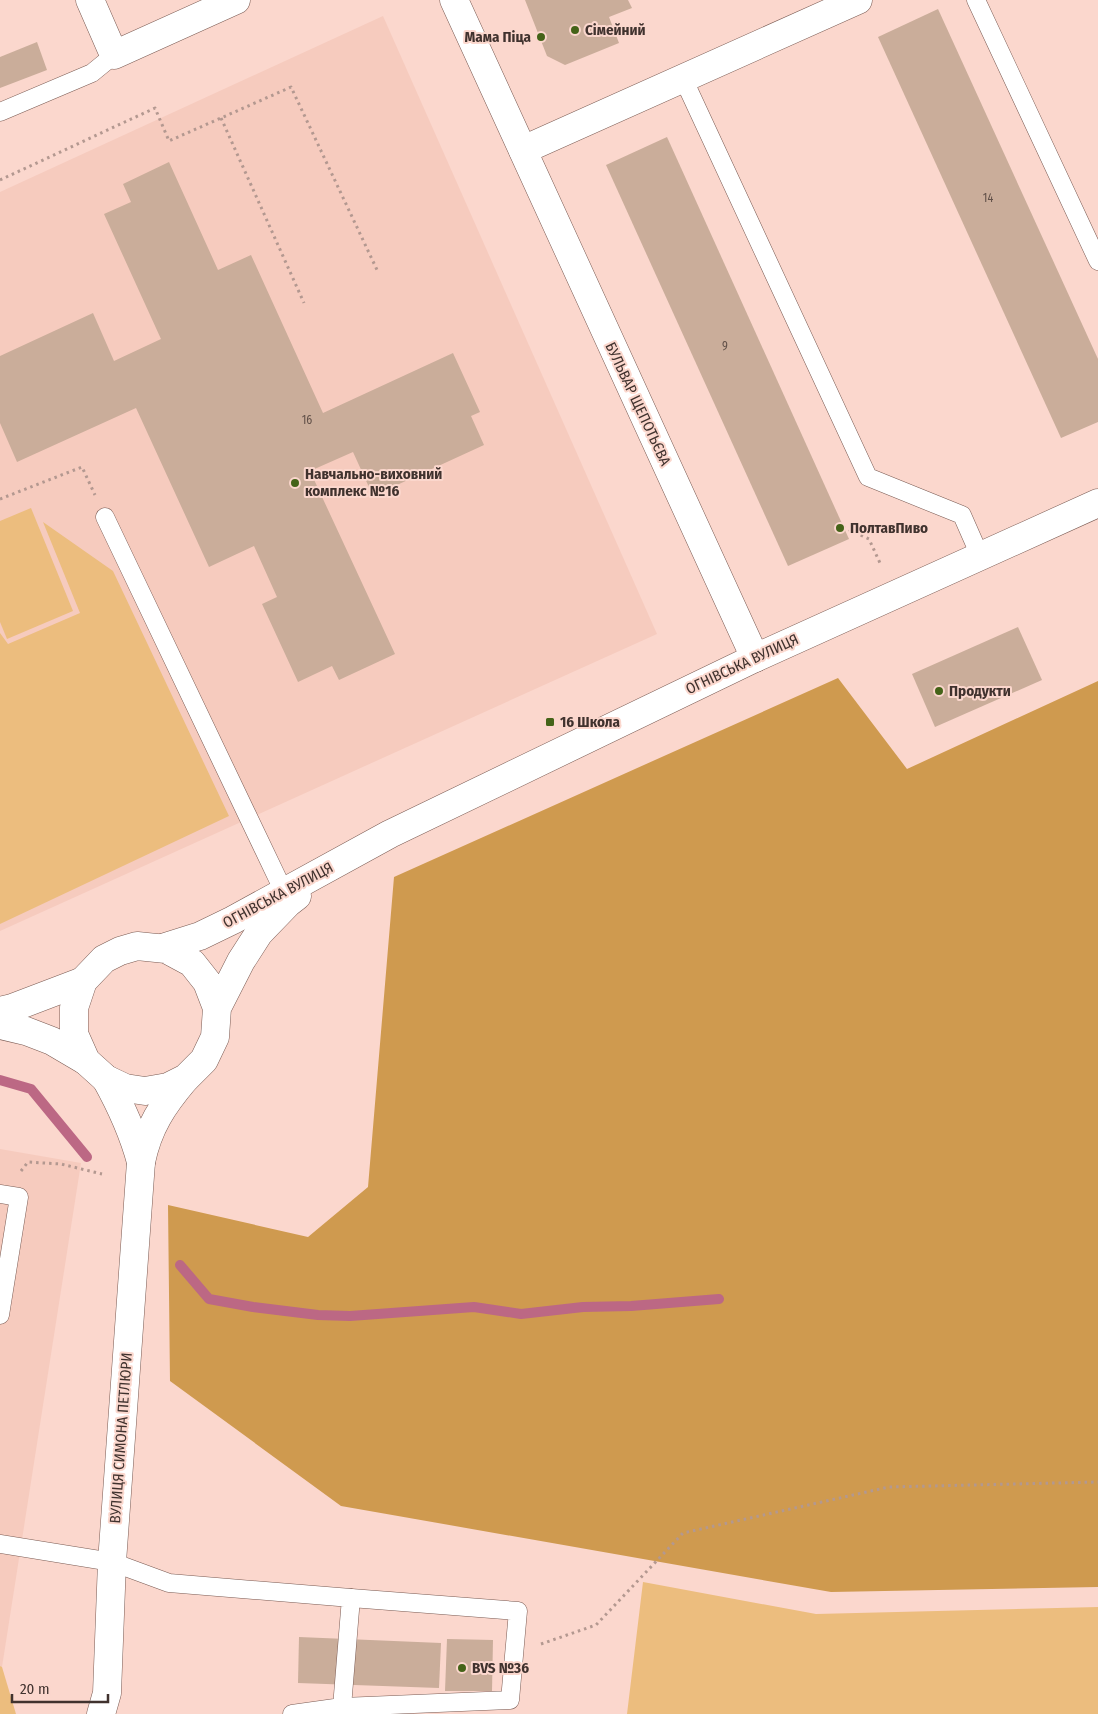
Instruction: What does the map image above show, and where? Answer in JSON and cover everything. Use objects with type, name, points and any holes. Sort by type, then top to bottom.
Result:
[{"type":"street","points":[[90,0],[114,55],[236,0]]},
{"type":"street","name":"БУЛЬВАР ЩЕПОТЬЄВА","points":[[454,0],[754,658]]},
{"type":"street","points":[[523,150],[858,0]]},
{"type":"street","name":"ОГНІВСЬКА ВУЛИЦЯ","points":[[162,948],[200,936],[390,834],[754,658],[1098,503]]},
{"type":"street","name":"ОГНІВСЬКА ВУЛИЦЯ","points":[[217,1008],[207,982],[192,963],[162,948],[137,946],[120,951],[104,959],[83,982],[74,1008],[74,1034],[86,1061],[106,1079],[125,1088],[145,1091],[168,1087],[186,1078],[204,1060],[215,1037],[217,1008],[241,960],[259,933],[288,903],[321,878],[390,834]]},
{"type":"street","points":[[0,1011],[83,982]]},
{"type":"street","points":[[0,1025],[26,1030],[52,1041],[86,1061]]},
{"type":"street","name":"ВУЛИЦЯ СИМОНА ПЕТЛЮРИ","points":[[101,1714],[107,1693],[112,1562],[142,1162],[145,1143],[153,1123],[169,1097],[186,1078]]},
{"type":"street","name":"ВУЛИЦЯ СИМОНА ПЕТЛЮРИ","points":[[106,1079],[134,1135],[142,1162]]},
{"type":"lane","points":[[976,0],[1098,261]]},
{"type":"lane","points":[[0,112],[92,73],[114,55]]},
{"type":"lane","points":[[683,78],[868,477],[962,516],[980,556]]},
{"type":"lane","points":[[105,517],[284,892]]},
{"type":"lane","points":[[0,1194],[19,1197],[4,1266],[0,1315]]},
{"type":"lane","points":[[0,1544],[112,1562],[170,1583],[518,1611],[510,1700],[342,1707],[292,1714]]},
{"type":"lane","points":[[342,1707],[351,1598]]},
{"type":"path","points":[[0,180],[154,108],[169,141],[291,87],[378,272]]},
{"type":"path","points":[[221,118],[304,303]]},
{"type":"path","points":[[0,499],[82,467],[105,517]]},
{"type":"path","points":[[843,527],[869,539],[880,563]]},
{"type":"path","points":[[19,1197],[17,1182],[21,1169],[28,1162],[61,1164],[102,1174]]},
{"type":"path","points":[[515,1652],[596,1625],[683,1533],[890,1487],[1098,1482]]},
{"type":"shaded area","name":"Навчально-виховний комплекс №16","points":[[383,16],[657,634],[0,931],[0,192]]},
{"type":"shaded area","points":[[31,508],[73,611],[7,639],[0,622],[0,521]]},
{"type":"shaded area","points":[[43,522],[113,571],[229,816],[0,924],[0,633],[8,644],[80,613]]},
{"type":"shaded area","points":[[838,678],[907,769],[1098,681],[1098,1587],[831,1592],[341,1506],[170,1381],[168,1205],[308,1237],[368,1187],[394,877]]},
{"type":"shaded area","points":[[0,1149],[81,1163],[2,1667],[0,1666]]},
{"type":"shaded area","points":[[643,1582],[816,1614],[1098,1607],[1098,1714],[627,1714]]},
{"type":"shaded area","points":[[0,1666],[2,1667],[16,1714],[0,1714]]},
{"type":"building","name":"Сімейний","points":[[525,0],[628,0],[632,8],[609,17],[619,43],[565,65],[547,56]]},
{"type":"building","points":[[938,9],[1098,359],[1098,422],[1061,438],[878,37]]},
{"type":"building","points":[[37,42],[47,70],[0,88],[0,57]]},
{"type":"building","points":[[667,137],[849,539],[788,566],[606,165]]},
{"type":"building","points":[[169,162],[218,270],[251,255],[323,413],[453,353],[480,412],[471,416],[484,445],[373,496],[353,452],[310,471],[395,654],[339,680],[332,666],[298,682],[262,604],[277,597],[254,546],[209,567],[136,408],[17,462],[0,423],[0,356],[93,313],[114,361],[161,339],[104,214],[131,202],[123,184]]},
{"type":"building","points":[[1018,627],[1042,680],[935,727],[912,674]]},
{"type":"building","points":[[299,1637],[441,1643],[439,1688],[298,1683]]},
{"type":"building","points":[[447,1639],[493,1640],[492,1691],[445,1691]]},
{"type":"waterway","points":[[0,1080],[31,1089],[87,1157]]},
{"type":"waterway","points":[[180,1265],[209,1299],[253,1307],[318,1315],[350,1316],[474,1307],[521,1314],[583,1307],[631,1306],[719,1299]]},
{"type":"place","name":"Сімейний","points":[[575,30]]},
{"type":"place","name":"Мама Піца","points":[[541,37]]},
{"type":"place","name":"Навчально-виховний комплекс №16","points":[[295,483]]},
{"type":"place","name":"ПолтавПиво","points":[[840,528]]},
{"type":"place","name":"Продукти","points":[[939,691]]},
{"type":"place","name":"16 Школа","points":[[550,722]]},
{"type":"place","name":"BVS №36","points":[[462,1668]]}]
